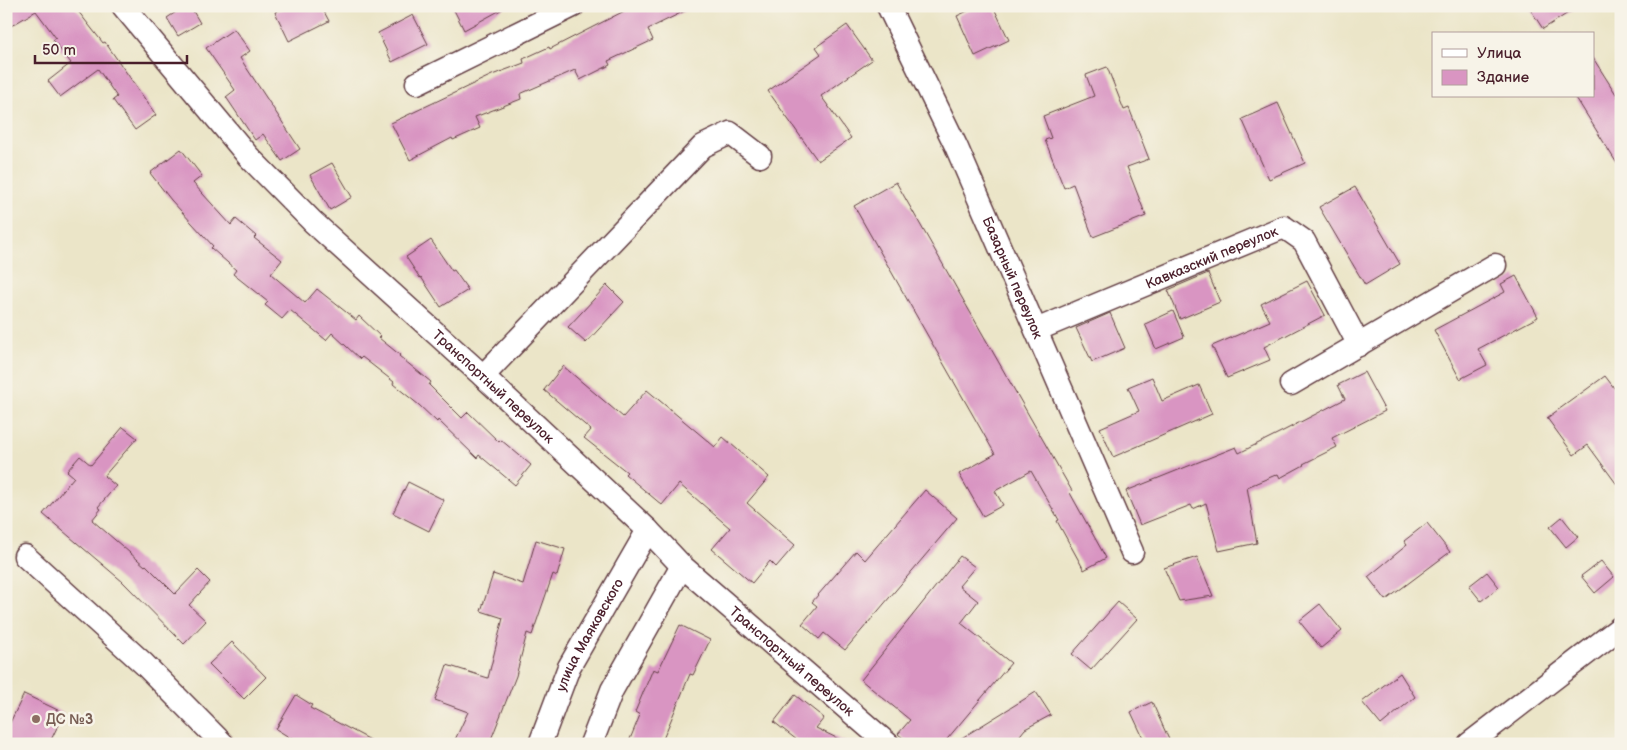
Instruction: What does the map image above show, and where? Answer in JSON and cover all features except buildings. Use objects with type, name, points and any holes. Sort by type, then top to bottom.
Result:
[{"type":"street","name":"Транспортный переулок","points":[[123,6],[248,156],[313,222],[483,376],[648,530],[682,566],[888,744]]},
{"type":"street","points":[[417,83],[573,6]]},
{"type":"street","name":"Базарный переулок","points":[[888,6],[956,146],[1132,552]]},
{"type":"street","points":[[483,376],[704,146],[730,133],[760,156]]},
{"type":"street","name":"Кавказский переулок","points":[[1036,330],[1284,227],[1304,241],[1359,345]]},
{"type":"street","points":[[1291,384],[1495,265]]},
{"type":"street","name":"улица Маяковского","points":[[540,744],[569,667],[648,530]]},
{"type":"street","points":[[25,556],[144,664],[223,744]]},
{"type":"street","points":[[591,744],[612,690],[682,566]]},
{"type":"street","points":[[1469,744],[1621,627]]},
{"type":"place","name":"ДС №3","points":[[36,719]]}]
